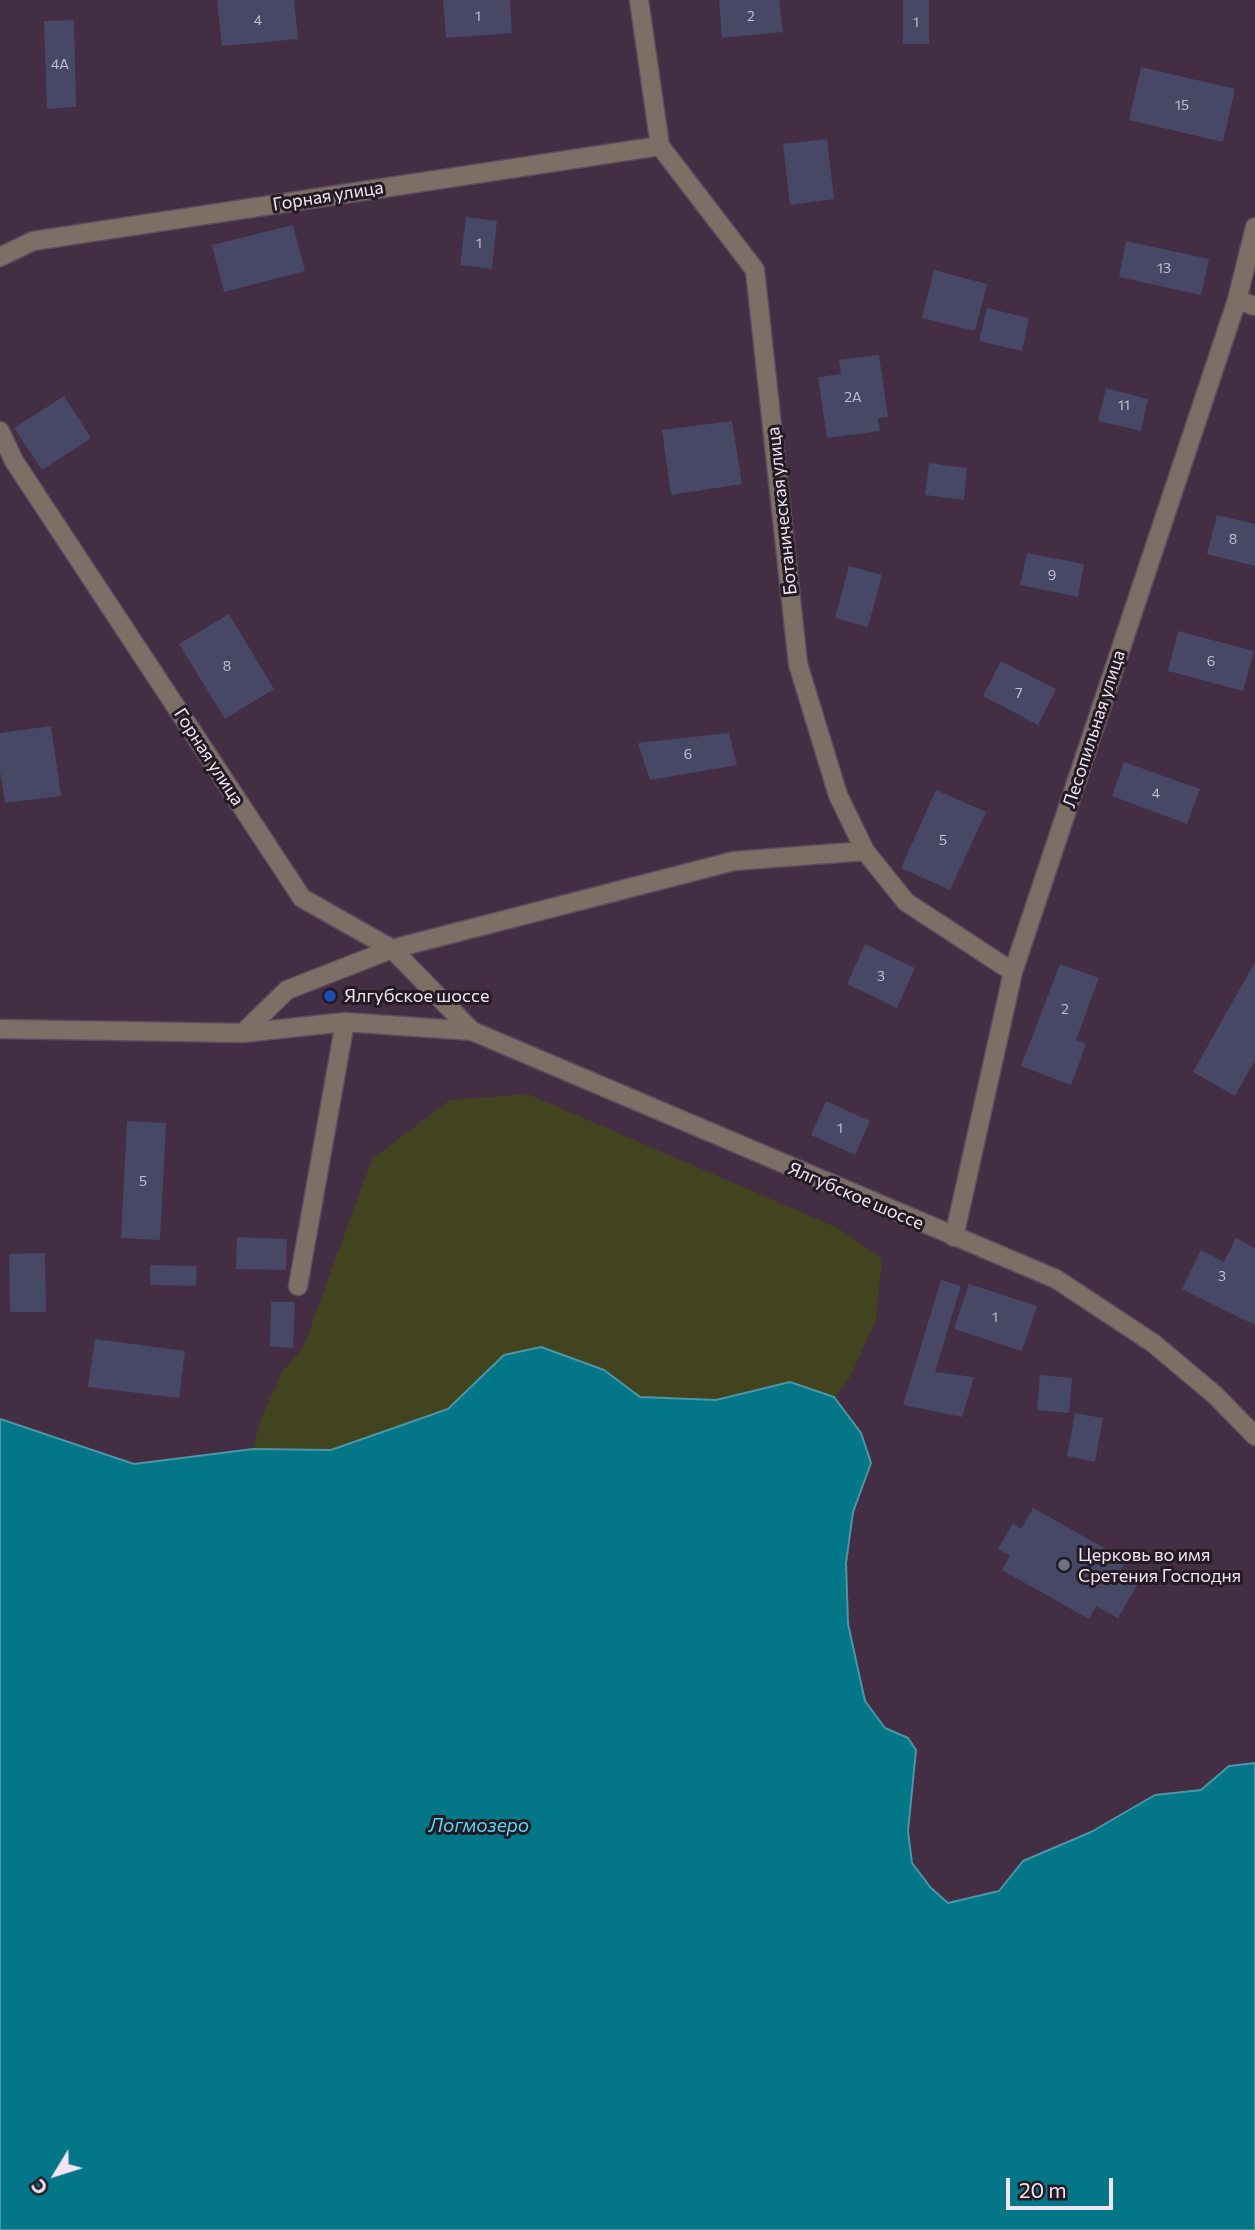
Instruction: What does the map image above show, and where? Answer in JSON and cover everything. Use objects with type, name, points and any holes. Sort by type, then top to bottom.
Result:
[{"type":"street","name":"Ботаническая улица","points":[[639,0],[660,146],[755,270],[799,664],[838,795],[865,852],[906,902],[1013,972]]},
{"type":"street","name":"Горная улица","points":[[0,257],[33,241],[660,146]]},
{"type":"street","name":"Лесопильная улица","points":[[954,1237],[1013,972],[1237,300],[1255,227]]},
{"type":"street","points":[[1237,300],[1255,306]]},
{"type":"street","name":"Горная улица","points":[[0,431],[7,463],[302,898],[392,949],[472,1031]]},
{"type":"street","points":[[243,1033],[287,990],[392,949],[734,861],[865,852]]},
{"type":"street","points":[[298,1286],[345,1022]]},
{"type":"street","name":"Ялгубское шоссе","points":[[0,1029],[243,1033],[345,1022],[472,1031],[1056,1279],[1143,1336],[1215,1395],[1255,1436]]},
{"type":"green space","points":[[528,1094],[838,1228],[882,1259],[876,1320],[849,1379],[834,1397],[790,1382],[716,1400],[640,1397],[604,1370],[504,1355],[448,1409],[401,1427],[331,1450],[253,1449],[260,1421],[282,1372],[303,1348],[372,1159],[450,1100]]},
{"type":"water","name":"Логмозеро","points":[[541,1347],[604,1370],[640,1397],[716,1400],[790,1382],[834,1397],[861,1433],[871,1463],[853,1512],[846,1563],[848,1624],[865,1701],[885,1728],[908,1738],[916,1750],[908,1831],[912,1863],[931,1888],[948,1903],[999,1891],[1023,1861],[1091,1832],[1155,1795],[1201,1790],[1229,1766],[1255,1763],[1255,2230],[0,2230],[0,1419],[134,1464],[253,1449],[331,1450],[448,1409],[504,1355]]},
{"type":"building","points":[[217,0],[294,0],[298,39],[222,46]]},
{"type":"building","points":[[443,0],[510,0],[512,33],[446,38]]},
{"type":"building","points":[[719,0],[779,0],[783,32],[722,38]]},
{"type":"building","points":[[903,0],[929,0],[929,44],[903,44]]},
{"type":"building","points":[[74,20],[76,107],[47,109],[44,21]]},
{"type":"building","points":[[1141,67],[1235,89],[1223,142],[1129,120]]},
{"type":"building","points":[[827,139],[834,199],[790,205],[783,144]]},
{"type":"building","points":[[466,217],[497,221],[492,269],[460,265]]},
{"type":"building","points":[[293,225],[305,271],[224,292],[212,245]]},
{"type":"building","points":[[1126,241],[1209,259],[1201,295],[1119,277]]},
{"type":"building","points":[[934,270],[987,284],[975,331],[922,318]]},
{"type":"building","points":[[987,308],[1029,318],[1022,351],[979,341]]},
{"type":"building","points":[[879,355],[888,417],[878,418],[880,431],[827,438],[818,377],[841,374],[839,360]]},
{"type":"building","points":[[1106,388],[1148,399],[1141,431],[1098,421]]},
{"type":"building","points":[[64,396],[91,438],[42,470],[14,428]]},
{"type":"building","points":[[732,421],[742,484],[671,495],[662,430]]},
{"type":"building","points":[[929,463],[967,468],[964,500],[925,495]]},
{"type":"building","points":[[1217,515],[1255,524],[1255,566],[1207,554]]},
{"type":"building","points":[[1027,553],[1084,564],[1078,597],[1020,585]]},
{"type":"building","points":[[849,566],[882,575],[868,627],[835,618]]},
{"type":"building","points":[[229,614],[274,689],[225,719],[179,644]]},
{"type":"building","points":[[1178,631],[1254,651],[1243,691],[1168,671]]},
{"type":"building","points":[[1001,661],[1056,689],[1038,725],[983,696]]},
{"type":"building","points":[[51,726],[61,796],[5,803],[0,771],[0,733]]},
{"type":"building","points":[[729,733],[737,765],[650,780],[638,743]]},
{"type":"building","points":[[1124,762],[1200,789],[1187,824],[1112,796]]},
{"type":"building","points":[[936,790],[986,812],[950,890],[901,868]]},
{"type":"building","points":[[865,944],[915,968],[897,1008],[847,984]]},
{"type":"building","points":[[1255,962],[1255,1060],[1235,1096],[1193,1072]]},
{"type":"building","points":[[1060,964],[1099,978],[1076,1040],[1086,1044],[1071,1085],[1021,1066]]},
{"type":"building","points":[[826,1101],[870,1121],[855,1155],[811,1135]]},
{"type":"building","points":[[127,1121],[166,1123],[160,1240],[121,1238]]},
{"type":"building","points":[[237,1237],[287,1239],[286,1270],[236,1269]]},
{"type":"building","points":[[1236,1238],[1255,1248],[1255,1325],[1182,1289],[1201,1250],[1224,1262]]},
{"type":"building","points":[[45,1253],[46,1312],[10,1312],[9,1254]]},
{"type":"building","points":[[150,1265],[197,1266],[196,1286],[150,1285]]},
{"type":"building","points":[[941,1280],[961,1286],[935,1372],[974,1377],[962,1417],[903,1405]]},
{"type":"building","points":[[969,1284],[1037,1306],[1022,1351],[954,1329]]},
{"type":"building","points":[[271,1302],[295,1302],[293,1348],[270,1346]]},
{"type":"building","points":[[95,1339],[185,1351],[179,1398],[88,1387]]},
{"type":"building","points":[[1040,1375],[1072,1378],[1069,1413],[1037,1410]]},
{"type":"building","points":[[1075,1413],[1103,1418],[1095,1462],[1067,1456]]},
{"type":"building","name":"Церковь во имя Сретения Господня","points":[[1033,1508],[1126,1560],[1120,1571],[1139,1582],[1118,1618],[1096,1606],[1089,1619],[1002,1570],[1010,1556],[998,1549],[1013,1523],[1021,1529]]},
{"type":"place","name":"Ялгубское шоссе","points":[[330,996]]},
{"type":"place","name":"Церковь во имя Сретения Господня","points":[[1064,1565]]}]
